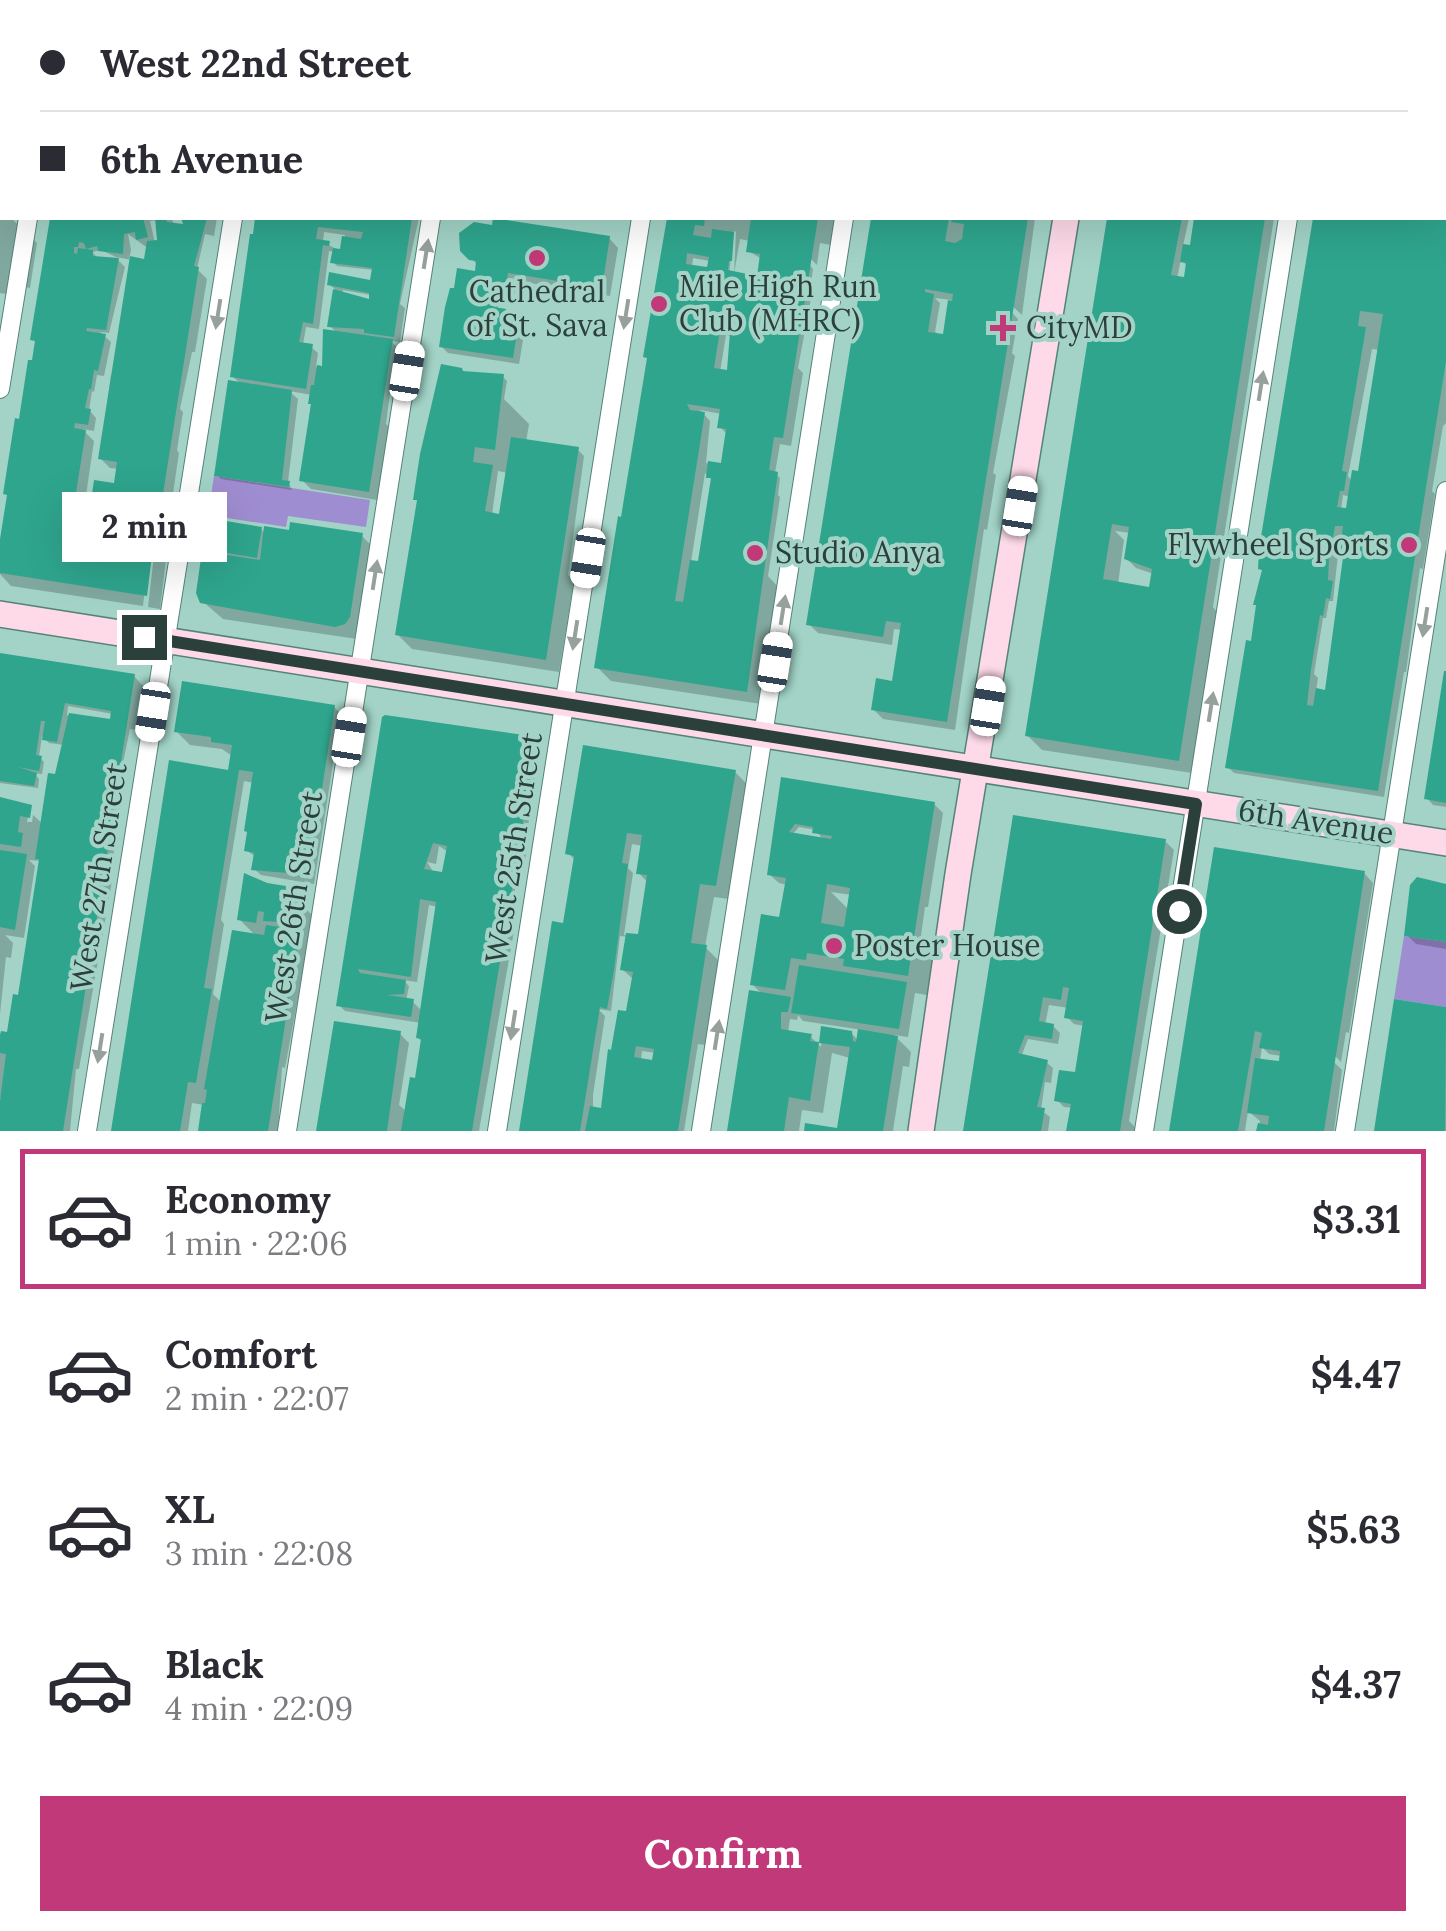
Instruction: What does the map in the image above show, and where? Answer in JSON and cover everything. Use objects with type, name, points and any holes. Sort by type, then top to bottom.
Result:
[{"type":"main road","points":[[921,1131],[1066,220]]},
{"type":"main road","name":"6th Avenue","points":[[0,614],[1446,843]]},
{"type":"street","points":[[0,390],[28,220]]},
{"type":"street","name":"West 27th Street","points":[[87,1131],[234,220]]},
{"type":"street","name":"West 26th Street","points":[[286,1131],[431,220]]},
{"type":"street","name":"West 25th Street","points":[[496,1131],[642,220]]},
{"type":"street","points":[[702,1131],[844,220]]},
{"type":"street","points":[[1144,1131],[1288,220]]},
{"type":"street","points":[[1345,1131],[1446,491]]},
{"type":"shaded area","points":[[214,476],[370,500],[366,527],[288,516],[286,527],[208,515]]},
{"type":"shaded area","points":[[1404,936],[1446,942],[1446,1007],[1394,999]]},
{"type":"building","points":[[50,220],[144,220],[148,237],[136,240],[135,232],[124,234],[123,254],[98,251],[97,246],[86,249],[79,242],[74,247],[77,254],[78,248],[93,250],[93,256],[119,258],[106,330],[86,331],[106,334],[85,408],[91,409],[88,425],[75,423],[74,428],[86,430],[74,505],[90,508],[94,480],[114,483],[117,462],[98,459],[130,256],[144,259],[147,241],[157,240],[155,220],[183,224],[182,220],[206,220],[194,266],[199,267],[147,596],[0,573],[0,539],[7,495],[3,494],[15,418],[19,419],[28,360],[32,360],[35,341],[30,340]]},
{"type":"building","points":[[255,220],[412,220],[394,337],[364,333],[364,329],[327,327],[333,289],[369,299],[369,293],[327,285],[329,272],[370,280],[372,268],[330,263],[333,248],[340,249],[342,236],[361,239],[363,232],[318,227],[316,239],[330,241],[329,246],[323,245],[313,324],[303,322],[299,342],[313,344],[306,389],[230,377]]},
{"type":"building","name":"Cathedral of St. Sava","points":[[493,220],[506,220],[610,236],[602,288],[508,273],[505,297],[496,295],[494,307],[506,309],[505,317],[519,320],[513,358],[439,347],[445,307],[450,288],[454,288],[457,268],[475,271],[476,261],[460,251],[459,233],[474,222],[492,225]]},
{"type":"building","points":[[667,220],[705,220],[704,226],[695,225],[693,235],[711,238],[712,229],[734,232],[728,270],[757,276],[760,254],[746,252],[751,220],[818,220],[783,438],[774,437],[769,470],[778,472],[747,692],[594,668],[647,358],[643,357]],"holes":[[[687,253],[709,257],[707,267],[686,264]],[[720,330],[730,332],[727,370],[714,368]],[[687,404],[720,409],[717,428],[726,429],[721,463],[708,461],[706,478],[711,478],[698,561],[690,560],[683,602],[675,601],[705,412],[690,410]]]},
{"type":"building","points":[[871,220],[949,220],[945,241],[955,243],[962,239],[964,224],[952,220],[1028,220],[947,722],[871,710],[876,678],[892,681],[901,623],[886,621],[883,637],[806,625]],"holes":[[[925,289],[953,294],[952,301],[948,300],[943,334],[928,332],[934,294]]]},
{"type":"building","points":[[1107,220],[1182,220],[1171,275],[1184,277],[1186,263],[1180,262],[1183,244],[1190,245],[1194,220],[1265,220],[1179,761],[1025,736]],"holes":[[[1112,524],[1129,527],[1124,559],[1152,569],[1149,587],[1103,579]]]},
{"type":"building","points":[[1313,220],[1446,220],[1446,361],[1378,791],[1225,768],[1246,640],[1251,641],[1253,605],[1262,570],[1258,569]],"holes":[[[1360,311],[1383,314],[1358,471],[1352,470],[1346,508],[1337,507],[1340,491],[1344,491],[1347,472],[1342,471],[1366,327],[1358,326]],[[1335,526],[1343,526],[1340,549],[1344,550],[1325,690],[1316,688],[1313,706],[1307,705],[1320,615],[1323,616],[1326,598],[1330,599],[1333,581],[1328,580]]]},
{"type":"building","points":[[323,329],[393,339],[369,492],[299,481],[311,385],[317,365],[322,366]]},
{"type":"building","points":[[441,364],[463,371],[504,374],[495,450],[475,447],[473,462],[493,465],[485,511],[499,514],[511,437],[579,447],[546,660],[395,635],[417,500],[413,500],[420,454]]},
{"type":"building","points":[[228,380],[292,390],[282,480],[290,481],[289,487],[214,476]]},
{"type":"building","points":[[208,518],[262,527],[257,558],[203,549]]},
{"type":"building","points":[[290,522],[363,533],[350,617],[345,624],[335,627],[200,603],[196,593],[202,551],[260,560],[264,526],[289,530]]},
{"type":"building","points":[[0,653],[135,674],[120,768],[117,767],[114,783],[118,784],[63,1131],[0,1131],[6,1054],[0,1053],[0,1036],[1,1031],[7,1032],[13,994],[18,995],[48,773],[55,774],[69,713],[110,719],[111,711],[65,703],[57,742],[42,740],[45,721],[41,721],[36,755],[42,756],[39,771],[18,767],[37,773],[34,786],[0,781]]},
{"type":"building","points":[[1446,671],[1446,803],[1424,799]]},
{"type":"building","points":[[182,681],[335,705],[308,879],[251,870],[254,853],[244,851],[244,831],[253,772],[239,770],[204,988],[212,989],[196,1083],[188,1082],[180,1131],[111,1131],[169,760],[228,770],[232,745],[211,742],[211,737],[174,732]]},
{"type":"building","points":[[382,717],[537,737],[472,1131],[401,1131],[421,1039],[416,1038],[436,902],[420,899],[411,977],[358,969],[360,973],[406,980],[404,994],[387,995],[414,999],[411,1017],[336,1006]],"holes":[[[433,843],[447,846],[442,872],[424,869]]]},
{"type":"building","points":[[583,745],[736,770],[716,886],[700,884],[691,943],[707,945],[678,1131],[585,1131],[590,1106],[601,1108],[608,1049],[611,1050],[618,1010],[626,1011],[633,972],[620,970],[626,933],[638,934],[647,875],[636,874],[642,835],[627,833],[622,863],[628,864],[614,970],[607,1009],[600,1007],[580,1131],[519,1131],[552,921],[563,923],[574,856],[565,854]],"holes":[[[636,1046],[654,1049],[652,1060],[634,1057]]]},
{"type":"building","points":[[781,777],[935,802],[908,976],[843,966],[844,959],[807,953],[806,960],[791,958],[785,990],[750,985],[761,914],[779,917],[786,878],[767,875]],"holes":[[[795,824],[813,827],[812,833],[832,836],[831,839],[789,832]],[[827,884],[850,888],[844,927],[821,923]]]},
{"type":"building","points":[[0,797],[32,805],[30,818],[20,816],[21,847],[0,844]]},
{"type":"building","points":[[1013,815],[1166,839],[1120,1131],[1066,1131],[1071,1104],[1054,1101],[1059,1070],[1075,1072],[1083,1021],[1064,1018],[1069,988],[1063,987],[1061,1000],[1043,997],[1039,1021],[1054,1024],[1052,1039],[1025,1035],[1018,1053],[1048,1060],[1037,1107],[1045,1108],[1041,1131],[963,1131]]},
{"type":"building","points":[[1214,847],[1365,871],[1324,1131],[1256,1131],[1258,1123],[1268,1125],[1269,1116],[1247,1113],[1255,1058],[1279,1061],[1280,1051],[1259,1048],[1262,1033],[1255,1031],[1238,1131],[1169,1131]]},
{"type":"building","points":[[0,850],[27,854],[15,930],[0,927]]},
{"type":"building","points":[[244,873],[286,886],[281,922],[263,921],[264,912],[258,911],[256,923],[237,920]]},
{"type":"building","points":[[1417,877],[1446,884],[1446,942],[1404,936],[1410,885]]},
{"type":"building","points":[[266,925],[300,930],[268,1131],[198,1131],[232,930],[264,935]]},
{"type":"building","points":[[799,965],[907,982],[899,1029],[791,1013]]},
{"type":"building","points":[[749,990],[791,997],[788,1012],[781,1012],[781,1029],[812,1034],[810,1041],[819,1042],[810,1101],[789,1097],[784,1131],[727,1131]]},
{"type":"building","points":[[1394,999],[1446,1007],[1445,1131],[1374,1131]]},
{"type":"building","points":[[334,1021],[401,1031],[387,1131],[316,1131]]},
{"type":"building","points":[[821,1026],[852,1031],[856,1042],[858,1029],[898,1036],[883,1131],[804,1131],[805,1123],[837,1128],[850,1047],[819,1043]]},
{"type":"place","name":"Cathedral of St. Sava","points":[[537,258]]},
{"type":"place","name":"Mile High Run Club (MHRC)","points":[[659,304]]},
{"type":"place","name":"CityMD","points":[[1003,328]]},
{"type":"place","name":"Flywheel Sports","points":[[1409,545]]},
{"type":"place","name":"Studio Anya","points":[[755,553]]},
{"type":"place","name":"Poster House","points":[[834,946]]},
{"type":"route","points":[[144,637],[1196,804],[1179,911]]}]
